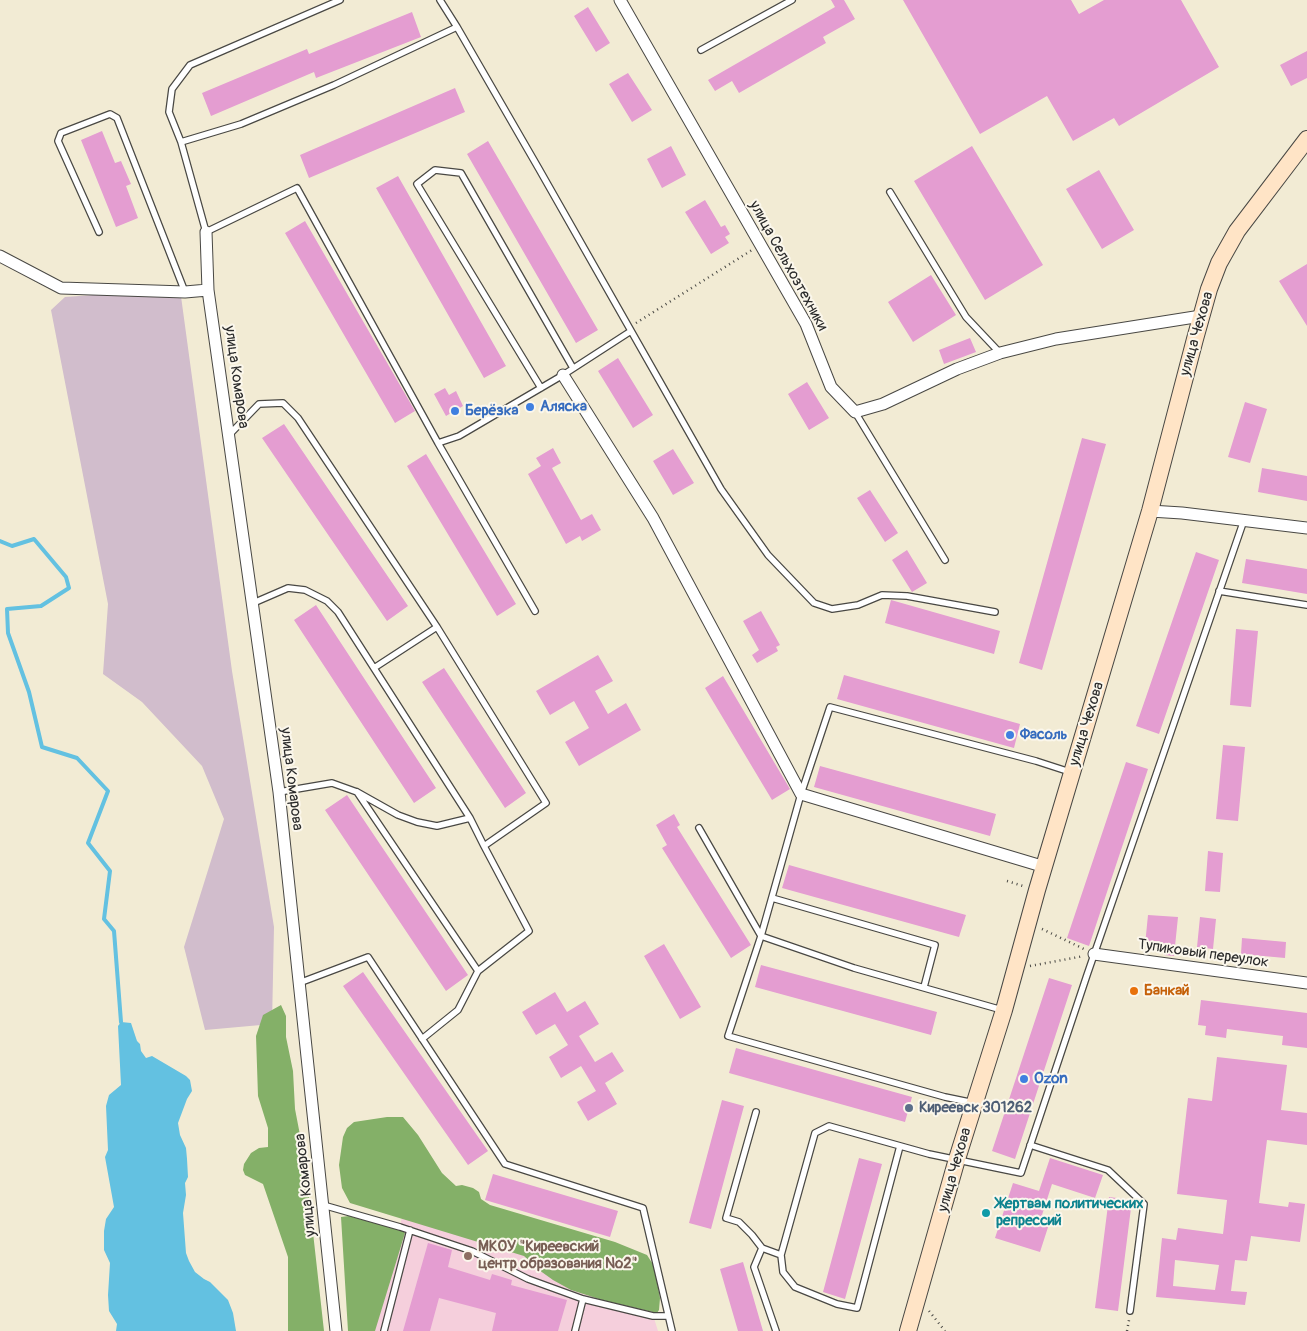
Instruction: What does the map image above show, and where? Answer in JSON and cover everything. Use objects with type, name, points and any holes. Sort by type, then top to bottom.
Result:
[{"type":"main road","name":"улица Чехова","points":[[908,1331],[957,1159],[1004,1010],[1150,511],[1201,316],[1219,263],[1237,231],[1307,138]]},
{"type":"street","name":"улица Сельхозтехники","points":[[620,0],[806,324],[831,387],[855,412]]},
{"type":"street","name":"улица Комарова","points":[[206,232],[208,290],[279,792],[336,1331]]},
{"type":"street","points":[[0,256],[62,288],[185,292],[208,290]]},
{"type":"street","points":[[855,412],[883,404],[957,369],[1000,353],[1056,339],[1201,316]]},
{"type":"street","points":[[568,371],[653,518],[800,794],[1045,866]]},
{"type":"street","points":[[1150,511],[1307,528]]},
{"type":"street","name":"Тупиковый переулок","points":[[1094,954],[1307,983]]},
{"type":"lane","points":[[340,0],[190,65],[172,89],[169,112],[182,142],[206,232],[297,188],[438,443],[536,611]]},
{"type":"lane","points":[[440,0],[721,489],[768,555],[814,603],[832,609],[858,605],[882,595],[906,596],[995,612]]},
{"type":"lane","points":[[701,50],[792,0]]},
{"type":"lane","points":[[182,142],[241,124],[334,85],[457,27]]},
{"type":"lane","points":[[99,232],[58,141],[61,133],[110,114],[117,118],[185,292]]},
{"type":"lane","points":[[541,388],[417,184],[435,170],[461,173],[568,371]]},
{"type":"lane","points":[[890,192],[966,317],[1000,353]]},
{"type":"lane","points":[[438,443],[459,436],[541,388],[630,330]]},
{"type":"lane","points":[[229,435],[259,404],[283,404],[298,418],[437,627],[546,804],[484,846]]},
{"type":"lane","points":[[855,412],[945,560]]},
{"type":"lane","points":[[900,1146],[857,1308],[837,1304],[795,1287],[783,1272],[781,1255],[815,1133],[829,1126],[900,1146],[1021,1172],[1244,520]]},
{"type":"lane","points":[[251,604],[288,588],[305,590],[327,601],[338,612],[470,818],[530,931],[478,970],[458,1010],[422,1039]]},
{"type":"lane","points":[[1220,591],[1307,605]]},
{"type":"lane","points":[[374,668],[437,627]]},
{"type":"lane","points":[[975,1103],[945,1097],[728,1036],[761,936],[800,794],[830,707],[1036,761],[1072,773]]},
{"type":"lane","points":[[279,792],[332,783],[357,792],[398,815],[417,822],[436,826],[470,818]]},
{"type":"lane","points":[[357,792],[478,970]]},
{"type":"lane","points":[[699,828],[761,936],[854,968],[1004,1010]]},
{"type":"lane","points":[[772,898],[935,945],[924,987]]},
{"type":"lane","points":[[300,983],[368,958],[505,1164],[643,1208],[672,1331]]},
{"type":"lane","points":[[756,1112],[726,1218],[739,1222],[762,1248],[781,1255]]},
{"type":"lane","points":[[1030,1145],[1108,1170],[1144,1204],[1130,1311]]},
{"type":"lane","points":[[323,1205],[410,1230],[472,1251],[528,1279],[583,1299],[653,1316],[668,1316]]},
{"type":"lane","points":[[384,1331],[410,1230]]},
{"type":"lane","points":[[762,1248],[754,1267],[776,1331]]},
{"type":"lane","points":[[575,1331],[583,1299]]},
{"type":"path","points":[[630,330],[760,245]]},
{"type":"path","points":[[1039,928],[1094,954]]},
{"type":"path","points":[[1029,966],[1094,954]]},
{"type":"path","points":[[928,1309],[945,1331]]},
{"type":"shaded area","points":[[180,289],[232,671],[274,927],[272,1024],[205,1030],[184,947],[224,819],[202,766],[142,702],[103,674],[108,604],[51,310],[65,297]]},
{"type":"shaded area","name":"МКОУ \"Киреевский центр образования №2\"","points":[[403,1214],[644,1286],[658,1331],[370,1331]]},
{"type":"green space","points":[[281,1005],[286,1016],[286,1037],[293,1071],[295,1109],[305,1161],[324,1331],[288,1331],[288,1257],[263,1184],[245,1175],[243,1170],[244,1164],[251,1153],[259,1148],[268,1147],[268,1128],[258,1096],[256,1036],[263,1015]]},
{"type":"green space","points":[[387,1117],[403,1117],[418,1135],[442,1173],[456,1186],[462,1185],[479,1192],[481,1199],[490,1205],[615,1242],[647,1255],[654,1266],[660,1298],[657,1313],[602,1300],[571,1290],[539,1270],[524,1256],[350,1203],[342,1188],[339,1165],[343,1137],[347,1128],[354,1122]]},
{"type":"green space","points":[[349,1216],[405,1233],[375,1331],[348,1331],[341,1217]]},
{"type":"water","points":[[121,1022],[131,1023],[141,1051],[146,1058],[152,1056],[190,1080],[192,1091],[178,1123],[180,1135],[186,1148],[187,1159],[188,1177],[185,1183],[186,1195],[183,1213],[186,1253],[195,1272],[210,1282],[228,1300],[233,1313],[236,1331],[116,1331],[117,1324],[109,1311],[110,1263],[104,1250],[106,1219],[114,1207],[105,1157],[108,1150],[106,1106],[109,1095],[121,1085],[118,1026]]},
{"type":"building","points":[[831,0],[844,0],[855,19],[823,37],[826,43],[739,93],[732,81],[715,91],[708,80],[835,7]]},
{"type":"building","points":[[903,0],[1071,0],[1079,14],[1104,0],[1181,0],[1219,67],[1119,126],[1114,118],[1073,141],[1047,96],[980,134]]},
{"type":"building","points":[[588,7],[610,43],[596,52],[574,16]]},
{"type":"building","points":[[412,12],[421,37],[316,78],[314,72],[211,116],[202,93],[307,49],[309,54]]},
{"type":"building","points":[[1307,51],[1307,78],[1291,86],[1280,65]]},
{"type":"building","points":[[628,73],[652,110],[632,122],[609,84]]},
{"type":"building","points":[[455,88],[465,112],[309,178],[300,155]]},
{"type":"building","points":[[102,131],[115,163],[121,161],[131,184],[126,186],[138,218],[116,227],[81,140]]},
{"type":"building","points":[[488,141],[598,330],[576,343],[467,154]]},
{"type":"building","points":[[671,146],[686,175],[662,188],[647,159]]},
{"type":"building","points":[[972,146],[1043,265],[985,300],[914,181]]},
{"type":"building","points":[[1099,170],[1134,230],[1102,249],[1066,189]]},
{"type":"building","points":[[398,176],[506,366],[484,378],[376,188]]},
{"type":"building","points":[[705,200],[721,227],[725,225],[730,234],[725,237],[729,243],[711,254],[685,212]]},
{"type":"building","points":[[305,221],[415,411],[395,423],[285,233]]},
{"type":"building","points":[[1307,264],[1307,326],[1279,281]]},
{"type":"building","points":[[931,275],[956,315],[913,342],[888,302]]},
{"type":"building","points":[[970,338],[976,352],[944,364],[939,350]]},
{"type":"building","points":[[618,358],[653,415],[633,428],[598,371]]},
{"type":"building","points":[[807,382],[829,418],[809,430],[788,394]]},
{"type":"building","points":[[445,388],[449,395],[456,391],[463,406],[446,416],[434,394]]},
{"type":"building","points":[[1245,402],[1267,409],[1250,463],[1228,457]]},
{"type":"building","points":[[284,424],[408,606],[387,621],[262,438]]},
{"type":"building","points":[[1082,438],[1106,444],[1042,670],[1019,663]]},
{"type":"building","points":[[553,448],[561,463],[552,468],[581,520],[592,514],[601,530],[582,541],[580,536],[566,544],[528,474],[541,466],[536,458]]},
{"type":"building","points":[[673,449],[694,483],[673,495],[653,461]]},
{"type":"building","points":[[426,454],[516,604],[497,616],[407,466]]},
{"type":"building","points":[[1262,468],[1307,476],[1307,501],[1258,492]]},
{"type":"building","points":[[870,490],[898,533],[885,542],[857,498]]},
{"type":"building","points":[[907,550],[927,583],[912,592],[892,560]]},
{"type":"building","points":[[1196,552],[1219,560],[1159,734],[1136,726]]},
{"type":"building","points":[[1246,559],[1307,569],[1307,594],[1242,583]]},
{"type":"building","points":[[891,600],[1000,631],[994,654],[885,623]]},
{"type":"building","points":[[316,605],[436,788],[414,803],[294,620]]},
{"type":"building","points":[[761,611],[780,645],[776,647],[778,651],[757,663],[752,655],[759,650],[743,621]]},
{"type":"building","points":[[1236,629],[1258,631],[1251,707],[1230,705]]},
{"type":"building","points":[[598,655],[613,681],[595,691],[608,714],[626,703],[641,730],[579,766],[565,742],[589,728],[574,701],[550,715],[536,691]]},
{"type":"building","points":[[444,668],[526,793],[505,808],[422,682]]},
{"type":"building","points":[[844,675],[1020,724],[1014,748],[837,699]]},
{"type":"building","points":[[723,676],[790,789],[772,800],[705,688]]},
{"type":"building","points":[[1223,745],[1245,747],[1238,821],[1216,819]]},
{"type":"building","points":[[1126,762],[1148,769],[1089,946],[1067,938]]},
{"type":"building","points":[[820,766],[996,814],[990,836],[814,787]]},
{"type":"building","points":[[347,795],[468,975],[446,991],[325,810]]},
{"type":"building","points":[[674,814],[680,825],[677,827],[751,945],[731,958],[662,848],[667,845],[656,825]]},
{"type":"building","points":[[1208,851],[1223,853],[1220,892],[1205,891]]},
{"type":"building","points":[[789,865],[966,915],[959,937],[782,888]]},
{"type":"building","points":[[1148,915],[1178,917],[1174,956],[1164,955],[1165,946],[1145,945]]},
{"type":"building","points":[[1200,917],[1216,919],[1213,949],[1197,947]]},
{"type":"building","points":[[1242,938],[1286,942],[1285,958],[1241,954]]},
{"type":"building","points":[[664,944],[701,1007],[680,1019],[644,956]]},
{"type":"building","points":[[761,965],[937,1012],[931,1035],[755,987]]},
{"type":"building","points":[[363,972],[488,1151],[468,1165],[343,986]]},
{"type":"building","points":[[1049,978],[1072,985],[1015,1159],[992,1151]]},
{"type":"building","points":[[555,992],[567,1012],[585,1001],[599,1024],[579,1036],[595,1062],[612,1052],[624,1071],[605,1083],[617,1104],[588,1121],[577,1102],[596,1091],[581,1066],[561,1078],[549,1057],[568,1045],[555,1024],[536,1035],[522,1012]]},
{"type":"building","points":[[1201,1000],[1307,1013],[1307,1048],[1282,1045],[1283,1036],[1227,1029],[1226,1038],[1205,1035],[1206,1026],[1198,1025]]},
{"type":"building","points":[[736,1048],[912,1097],[905,1122],[729,1073]]},
{"type":"building","points":[[1217,1057],[1287,1065],[1281,1110],[1307,1113],[1307,1145],[1267,1140],[1259,1203],[1288,1207],[1289,1202],[1305,1204],[1300,1242],[1251,1236],[1247,1261],[1235,1260],[1231,1291],[1247,1292],[1245,1305],[1156,1297],[1162,1238],[1176,1240],[1178,1228],[1223,1234],[1227,1200],[1177,1194],[1188,1098],[1212,1101]],"holes":[[[1175,1260],[1219,1265],[1215,1290],[1173,1286]]]},
{"type":"building","points":[[722,1100],[744,1106],[711,1229],[689,1223]]},
{"type":"building","points":[[859,1158],[882,1164],[845,1299],[823,1292]]},
{"type":"building","points":[[1050,1158],[1103,1175],[1095,1198],[1052,1184],[1042,1215],[1051,1218],[1040,1252],[995,1238],[1013,1183],[1039,1191]]},
{"type":"building","points":[[493,1174],[618,1211],[610,1237],[485,1200]]},
{"type":"building","points":[[1109,1197],[1132,1200],[1118,1311],[1095,1308]]},
{"type":"building","points":[[428,1243],[452,1250],[448,1267],[490,1280],[492,1274],[512,1280],[511,1285],[567,1300],[558,1331],[492,1331],[496,1313],[439,1298],[430,1331],[403,1331]]},
{"type":"building","points":[[743,1262],[763,1331],[738,1331],[720,1269]]},
{"type":"waterway","points":[[0,541],[12,546],[34,539],[66,577],[69,588],[41,606],[7,609],[8,633],[29,692],[42,747],[77,758],[108,791],[88,843],[110,871],[104,919],[114,931],[121,1022]]},
{"type":"place","name":"Аляска","points":[[530,407]]},
{"type":"place","name":"Берёзка","points":[[455,411]]},
{"type":"place","name":"Фасоль","points":[[1010,735]]},
{"type":"place","name":"Банкай","points":[[1134,991]]},
{"type":"place","name":"Ozon","points":[[1024,1079]]},
{"type":"place","name":"Киреевск 301262","points":[[909,1108]]},
{"type":"place","name":"Жертвам политических репрессий","points":[[986,1213]]},
{"type":"place","name":"МКОУ \"Киреевский центр образования №2\"","points":[[468,1256]]}]
